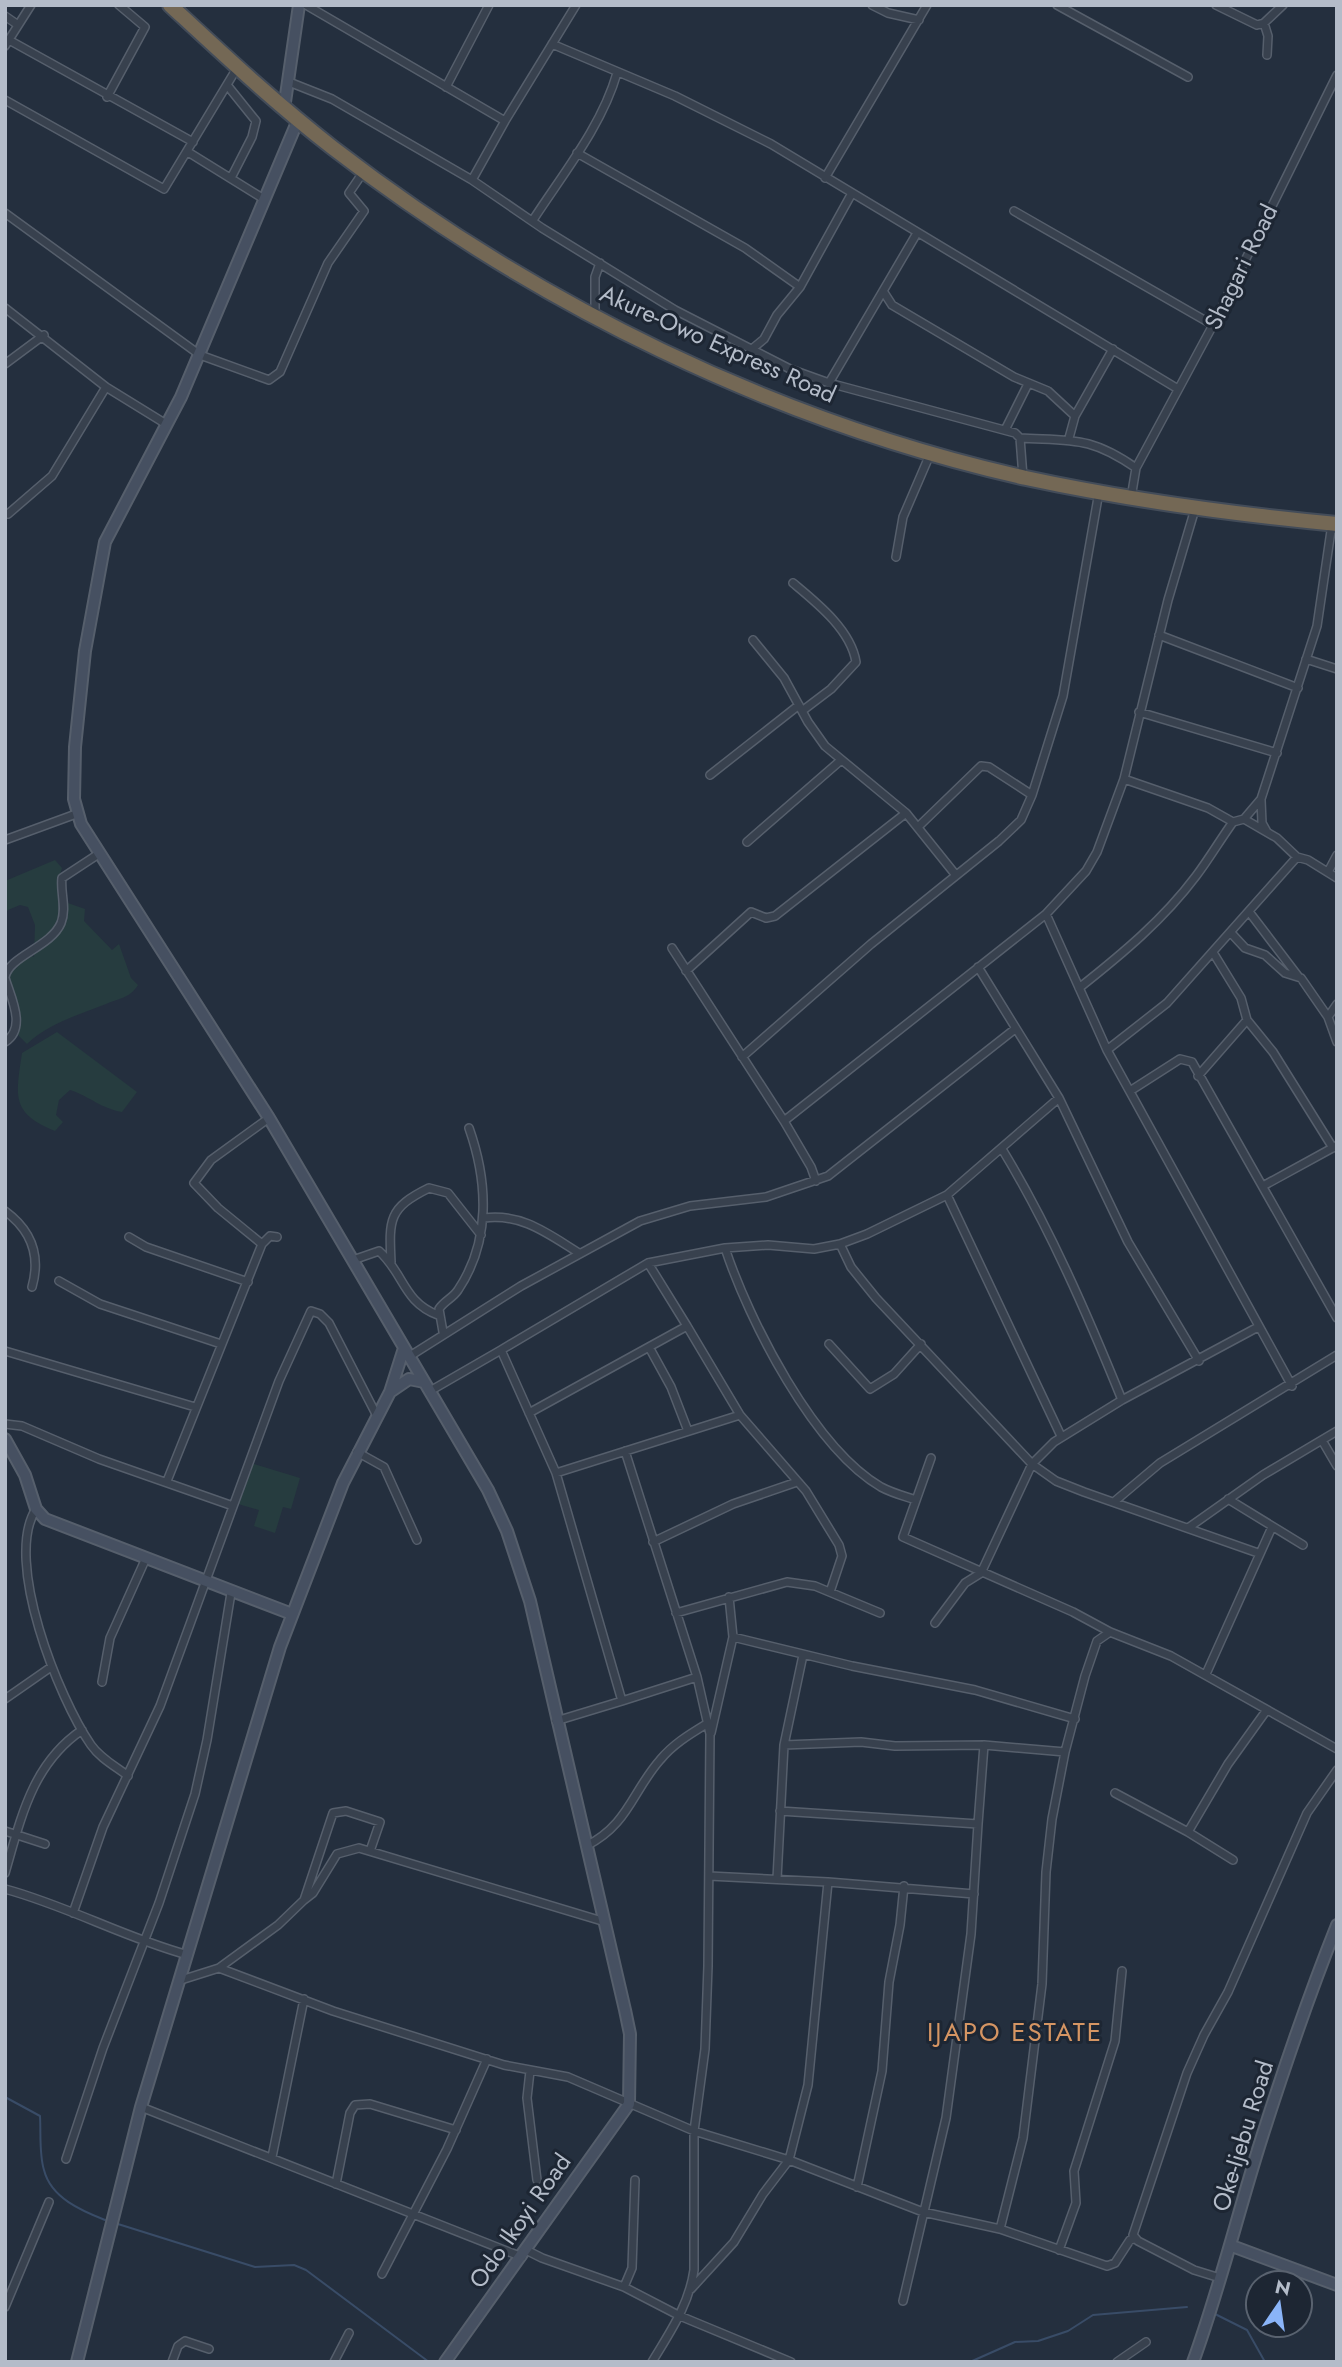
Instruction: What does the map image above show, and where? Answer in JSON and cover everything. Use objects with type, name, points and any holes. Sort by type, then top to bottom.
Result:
[{"type":"highway","name":"Akure-Owo Express Road","points":[[170,5],[237,68],[363,171],[465,241],[595,316],[664,351],[777,399],[931,452],[1023,477],[1195,509],[1334,524]]},
{"type":"main road","points":[[284,108],[299,5]]},
{"type":"main road","points":[[299,120],[200,355],[105,542],[80,686],[75,747],[76,814],[269,1118],[481,1478],[507,1531],[530,1601],[630,2034],[629,2104]]},
{"type":"main road","points":[[77,2362],[141,2107],[181,1980],[237,1784],[292,1614],[357,1452],[390,1392],[407,1352]]},
{"type":"main road","points":[[390,1392],[409,1379],[427,1386]]},
{"type":"main road","points":[[5,1439],[25,1475],[36,1509],[52,1522],[292,1614]]},
{"type":"main road","name":"Oke-Ijebu Road","points":[[1193,2362],[1266,2126],[1337,1925]]},
{"type":"main road","name":"Odo Ikoyi Road","points":[[445,2362],[629,2104]]},
{"type":"main road","points":[[1231,2246],[1337,2286]]},
{"type":"street","points":[[31,5],[7,43],[193,142]]},
{"type":"street","points":[[107,97],[145,27],[118,5]]},
{"type":"street","points":[[306,5],[505,121]]},
{"type":"street","points":[[446,87],[489,5]]},
{"type":"street","points":[[472,180],[576,5]]},
{"type":"street","points":[[872,5],[919,20]]},
{"type":"street","points":[[825,178],[927,5]]},
{"type":"street","points":[[1057,5],[1188,77]]},
{"type":"street","points":[[1216,5],[1250,22],[1264,23],[1283,5]]},
{"type":"street","points":[[5,16],[18,25]]},
{"type":"street","points":[[1264,23],[1268,36],[1267,55]]},
{"type":"street","points":[[552,44],[729,121],[1178,389]]},
{"type":"street","points":[[5,100],[160,188],[168,187],[237,68]]},
{"type":"street","points":[[533,220],[577,153],[612,89],[617,73]]},
{"type":"street","name":"Shagari Road","points":[[1131,498],[1136,468],[1213,326],[1337,75]]},
{"type":"street","points":[[289,82],[332,99],[472,180],[675,310],[752,349],[829,383],[956,419],[1006,428],[1020,438],[1069,438],[1099,447],[1136,468]]},
{"type":"street","points":[[228,85],[256,121],[252,137],[231,178]]},
{"type":"street","points":[[188,152],[264,199]]},
{"type":"street","points":[[577,153],[745,248],[800,287]]},
{"type":"street","points":[[5,213],[200,355],[264,380],[276,377],[328,262],[364,211],[349,193],[363,171]]},
{"type":"street","points":[[752,349],[764,339],[777,315],[800,287],[852,192]]},
{"type":"street","points":[[1014,211],[1213,326]]},
{"type":"street","points":[[829,383],[917,233]]},
{"type":"street","points":[[595,316],[596,277],[600,263]]},
{"type":"street","points":[[883,291],[892,305],[1028,384],[1048,391],[1075,415]]},
{"type":"street","points":[[872,310],[892,305]]},
{"type":"street","points":[[5,308],[44,335],[106,387],[166,424]]},
{"type":"street","points":[[5,364],[44,335]]},
{"type":"street","points":[[1069,438],[1075,415],[1113,349]]},
{"type":"street","points":[[1006,428],[1028,384]]},
{"type":"street","points":[[8,514],[52,476],[106,387]]},
{"type":"street","points":[[1020,438],[1023,477]]},
{"type":"street","points":[[896,557],[906,509],[931,452]]},
{"type":"street","points":[[742,1058],[955,874],[1012,830],[1032,795],[1063,696],[1100,492]]},
{"type":"street","points":[[784,1121],[1046,914],[1086,871],[1097,852],[1124,779],[1159,635],[1195,509]]},
{"type":"street","points":[[1079,988],[1124,953],[1164,914],[1196,875],[1233,822],[1244,819],[1261,799],[1321,613],[1334,524]]},
{"type":"street","points":[[710,775],[800,708],[831,689],[856,662],[851,644],[839,628],[793,583]]},
{"type":"street","points":[[1159,635],[1298,688]]},
{"type":"street","points":[[753,640],[784,678],[816,735],[840,761],[855,769],[919,826],[955,874]]},
{"type":"street","points":[[1306,659],[1337,669]]},
{"type":"street","points":[[1139,712],[1277,753]]},
{"type":"street","points":[[747,842],[840,761]]},
{"type":"street","points":[[919,826],[981,766],[989,767],[1032,795]]},
{"type":"street","points":[[1124,779],[1209,808],[1233,822]]},
{"type":"street","points":[[1261,799],[1262,823],[1268,833]]},
{"type":"street","points":[[686,971],[751,912],[766,918],[775,916],[906,813]]},
{"type":"street","points":[[6,839],[76,814]]},
{"type":"street","points":[[1244,819],[1282,842],[1297,857],[1337,878]]},
{"type":"street","points":[[5,1042],[17,1030],[17,1019],[5,977],[9,967],[48,940],[58,929],[62,920],[62,878],[100,853]]},
{"type":"street","points":[[1328,872],[1337,855]]},
{"type":"street","points":[[1107,1051],[1156,1014],[1232,934],[1297,857]]},
{"type":"street","points":[[1250,913],[1328,1017],[1337,1042]]},
{"type":"street","points":[[1046,914],[1107,1051],[1292,1386]]},
{"type":"street","points":[[1232,934],[1245,948],[1265,955],[1285,973],[1298,976]]},
{"type":"street","points":[[672,948],[784,1121],[811,1167],[816,1181]]},
{"type":"street","points":[[1214,954],[1241,998],[1247,1020],[1273,1052],[1335,1147],[1264,1186]]},
{"type":"street","points":[[978,967],[1059,1098],[1128,1242],[1199,1361]]},
{"type":"street","points":[[1328,1017],[1337,1004]]},
{"type":"street","points":[[1198,1076],[1247,1020]]},
{"type":"street","points":[[407,1352],[579,1253],[665,1211],[766,1197],[816,1181],[924,1102],[1015,1029]]},
{"type":"street","points":[[1130,1091],[1180,1059],[1192,1062],[1337,1318]]},
{"type":"street","points":[[427,1386],[501,1350],[648,1264],[725,1248],[768,1245],[804,1249],[840,1244],[947,1195],[1059,1098]]},
{"type":"street","points":[[261,1244],[194,1183],[211,1160],[269,1118]]},
{"type":"street","points":[[443,1332],[438,1315],[443,1304],[459,1289],[481,1235],[484,1218],[480,1166],[469,1128]]},
{"type":"street","points":[[1002,1149],[1020,1179],[1122,1400]]},
{"type":"street","points":[[391,1262],[391,1217],[400,1206],[429,1188],[448,1193],[481,1235]]},
{"type":"street","points":[[947,1195],[1061,1436]]},
{"type":"street","points":[[5,1210],[22,1224],[32,1245],[37,1263],[32,1287]]},
{"type":"street","points":[[484,1218],[503,1216],[523,1220],[579,1253]]},
{"type":"street","points":[[167,1481],[261,1244],[270,1236],[277,1237]]},
{"type":"street","points":[[129,1237],[146,1247],[248,1282]]},
{"type":"street","points":[[840,1244],[860,1280],[1031,1464],[1056,1480],[1258,1553]]},
{"type":"street","points":[[725,1248],[763,1340],[826,1437],[866,1477],[895,1494],[916,1500]]},
{"type":"street","points":[[353,1261],[375,1251],[391,1262],[412,1299],[423,1310],[438,1315]]},
{"type":"street","points":[[648,1264],[740,1415],[814,1503],[841,1550],[830,1592]]},
{"type":"street","points":[[60,1281],[100,1304],[220,1344]]},
{"type":"street","points":[[73,1913],[103,1827],[160,1706],[203,1581],[293,1344],[311,1311],[320,1314],[329,1323],[376,1415]]},
{"type":"street","points":[[529,1413],[687,1326]]},
{"type":"street","points":[[934,1623],[965,1583],[981,1573],[1031,1464],[1061,1436],[1258,1327]]},
{"type":"street","points":[[829,1344],[873,1389],[894,1374],[921,1344]]},
{"type":"street","points":[[649,1347],[671,1387],[688,1431]]},
{"type":"street","points":[[501,1350],[556,1474],[622,1701]]},
{"type":"street","points":[[5,1351],[195,1407]]},
{"type":"street","points":[[1115,1502],[1160,1463],[1292,1386],[1337,1356]]},
{"type":"street","points":[[556,1474],[740,1415]]},
{"type":"street","points":[[5,1424],[22,1426],[99,1459],[233,1506]]},
{"type":"street","points":[[1188,1528],[1263,1475],[1337,1432]]},
{"type":"street","points":[[1322,1442],[1337,1466]]},
{"type":"street","points":[[625,1451],[696,1677],[710,1734],[705,2049],[694,2131],[695,2241],[691,2290],[680,2316],[652,2362]]},
{"type":"street","points":[[357,1452],[384,1467],[417,1540]]},
{"type":"street","points":[[931,1458],[903,1536],[1206,1674],[1266,1711],[1337,1749]]},
{"type":"street","points":[[653,1542],[733,1504],[797,1482]]},
{"type":"street","points":[[1228,1499],[1303,1545]]},
{"type":"street","points":[[36,1509],[26,1526],[25,1553],[41,1639],[51,1667],[82,1730],[97,1753],[128,1776]]},
{"type":"street","points":[[1206,1674],[1258,1553],[1272,1527]]},
{"type":"street","points":[[102,1682],[110,1638],[146,1558]]},
{"type":"street","points":[[676,1613],[787,1582],[815,1586],[880,1613]]},
{"type":"street","points":[[66,2159],[103,2048],[144,1943],[195,1794],[207,1740],[231,1592]]},
{"type":"street","points":[[710,1734],[733,1637],[729,1597]]},
{"type":"street","points":[[1000,2229],[1023,2138],[1042,1984],[1046,1872],[1065,1752],[1095,1646],[1101,1636],[1110,1632]]},
{"type":"street","points":[[733,1637],[803,1655],[975,1690],[1075,1719]]},
{"type":"street","points":[[777,1879],[784,1745],[803,1655]]},
{"type":"street","points":[[5,1699],[51,1667]]},
{"type":"street","points":[[556,1721],[696,1677]]},
{"type":"street","points":[[1188,1832],[1228,1764],[1266,1711]]},
{"type":"street","points":[[586,1846],[617,1825],[655,1765],[672,1746],[708,1723]]},
{"type":"street","points":[[5,1873],[26,1801],[50,1759],[82,1730]]},
{"type":"street","points":[[784,1745],[839,1742],[984,1745],[1065,1752]]},
{"type":"street","points":[[903,2301],[946,2118],[974,1894],[984,1745]]},
{"type":"street","points":[[219,1968],[487,2059],[530,2071],[568,2077],[694,2131],[789,2160],[923,2212],[1000,2229],[1111,2265],[1133,2239],[1187,2073],[1203,2035],[1228,1992],[1307,1813],[1337,1770]]},
{"type":"street","points":[[1115,1793],[1188,1832],[1233,1860]]},
{"type":"street","points":[[304,1900],[333,1813],[346,1811],[380,1822],[370,1851]]},
{"type":"street","points":[[780,1811],[978,1824]]},
{"type":"street","points":[[5,1831],[45,1844]]},
{"type":"street","points":[[181,1980],[219,1968],[278,1925],[313,1893],[337,1854],[348,1849],[370,1851],[602,1921]]},
{"type":"street","points":[[709,1876],[904,1886],[974,1894]]},
{"type":"street","points":[[691,2290],[734,2242],[763,2194],[789,2160],[808,2085],[828,1882]]},
{"type":"street","points":[[857,2187],[882,2071],[889,1982],[901,1925],[904,1886]]},
{"type":"street","points":[[5,1889],[73,1913],[144,1943],[188,1955]]},
{"type":"street","points":[[1059,2250],[1076,2203],[1074,2171],[1115,2041],[1122,1971]]},
{"type":"street","points":[[272,2157],[304,1999]]},
{"type":"street","points":[[382,2274],[456,2130],[487,2059]]},
{"type":"street","points":[[530,2071],[527,2098],[537,2180]]},
{"type":"street","points":[[336,2183],[350,2113],[355,2105],[370,2104],[456,2130]]},
{"type":"street","points":[[141,2107],[412,2214],[624,2287],[680,2316],[791,2362]]},
{"type":"street","points":[[624,2287],[633,2258],[635,2180]]},
{"type":"street","points":[[5,2307],[49,2202]]},
{"type":"street","points":[[1133,2239],[1194,2270],[1220,2278]]},
{"type":"street","points":[[334,2362],[349,2333]]},
{"type":"street","points":[[172,2362],[178,2346],[185,2341],[209,2349]]},
{"type":"street","points":[[1117,2362],[1146,2342]]},
{"type":"green space","points":[[55,860],[62,868],[59,878],[61,913],[65,902],[85,909],[84,921],[112,950],[119,944],[131,978],[138,985],[127,996],[54,1025],[27,1044],[13,1030],[9,972],[17,968],[15,957],[26,952],[34,957],[35,925],[28,907],[20,905],[8,910],[5,915],[5,881]]},
{"type":"green space","points":[[57,1032],[137,1092],[122,1112],[70,1090],[59,1100],[56,1115],[63,1122],[55,1131],[40,1124],[23,1109],[18,1091],[22,1053]]},
{"type":"green space","points":[[251,1463],[300,1478],[291,1509],[283,1507],[275,1533],[254,1526],[259,1510],[238,1504]]},
{"type":"waterway","points":[[5,2097],[40,2116],[42,2164],[53,2188],[77,2208],[105,2220]]},
{"type":"waterway","points":[[118,2224],[255,2267],[294,2265],[306,2270],[429,2362]]},
{"type":"waterway","points":[[970,2362],[1015,2342],[1038,2341],[1068,2331],[1093,2315],[1187,2307]]},
{"type":"waterway","points":[[1215,2314],[1247,2330],[1265,2362]]},
{"type":"district","name":"IJAPO ESTATE","points":[[1015,2032]]}]
